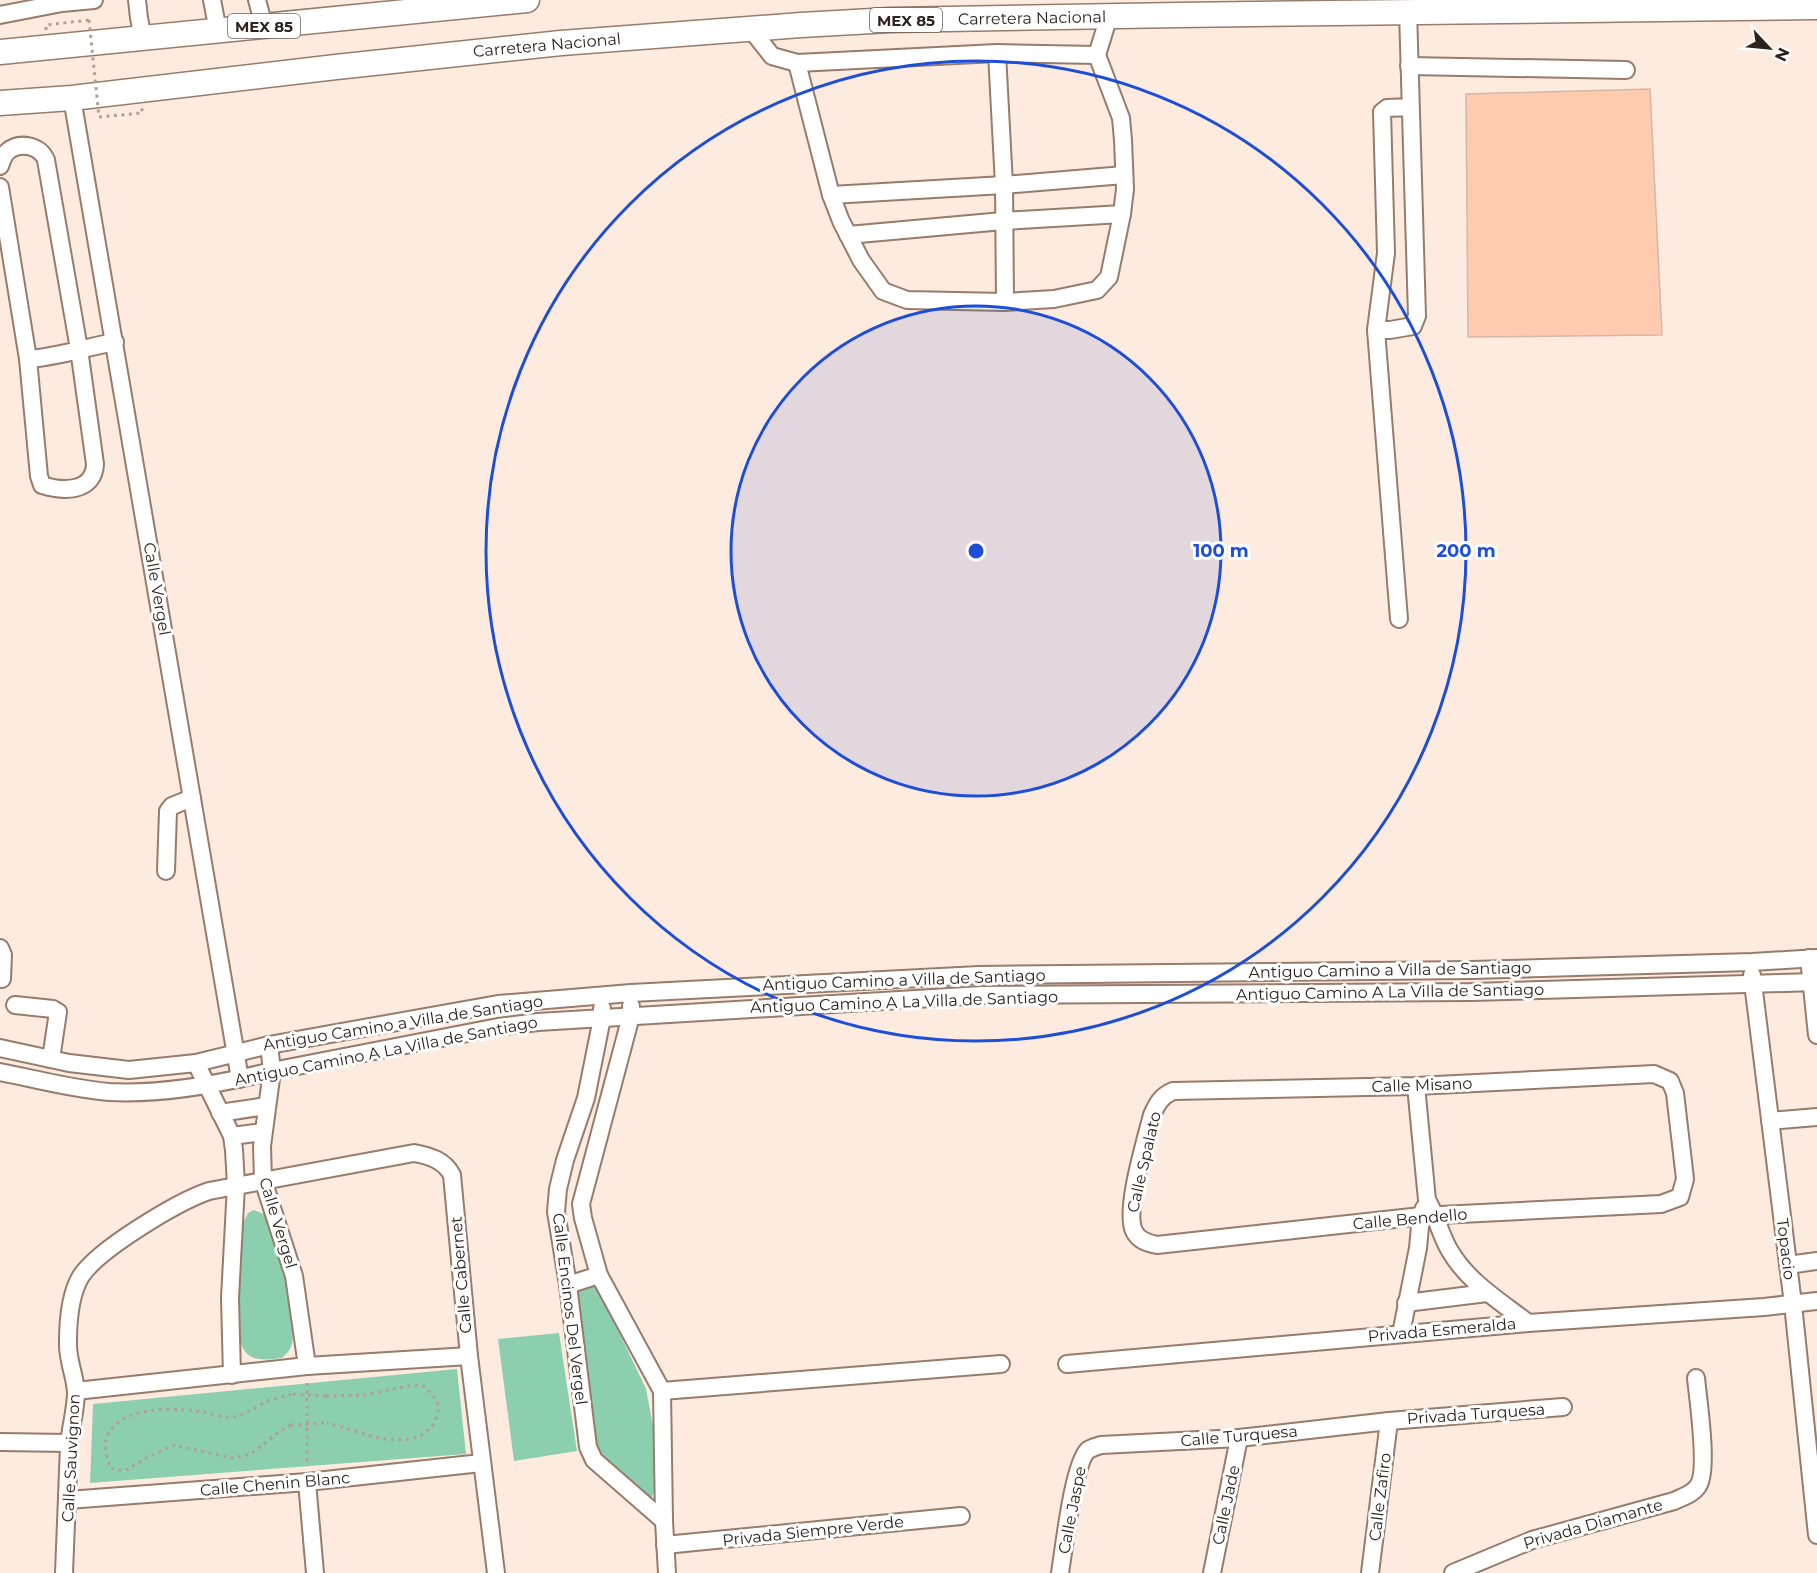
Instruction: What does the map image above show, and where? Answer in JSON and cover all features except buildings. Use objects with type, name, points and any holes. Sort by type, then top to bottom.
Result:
[{"type":"highway","name":"MEX 85","points":[[1,49],[143,39],[527,0]]},
{"type":"highway","name":"Carretera Nacional","points":[[0,103],[72,98],[348,65],[561,43],[750,28],[890,21],[1109,16],[1817,7]]},
{"type":"street","points":[[0,15],[62,3],[92,0]]},
{"type":"street","points":[[137,0],[143,39]]},
{"type":"street","points":[[212,0],[218,31]]},
{"type":"street","points":[[257,0],[264,26]]},
{"type":"street","points":[[1376,330],[1413,326],[1417,316],[1408,11]]},
{"type":"street","points":[[797,63],[831,195],[848,235],[870,275],[883,291],[906,300],[1005,302],[1054,298],[1096,290],[1109,277],[1122,214],[1124,175],[1121,118],[1097,55],[1109,16]]},
{"type":"street","points":[[750,28],[772,56],[797,63],[997,52],[1097,55]]},
{"type":"street","points":[[997,52],[1004,185],[1005,302]]},
{"type":"street","points":[[1409,66],[1626,69]]},
{"type":"street","name":"Calle Vergel","points":[[72,98],[240,1079]]},
{"type":"street","points":[[1400,619],[1376,330],[1386,253],[1382,112],[1387,108],[1411,107]]},
{"type":"street","points":[[0,166],[4,157],[13,148],[30,146],[38,148],[43,153],[79,349],[95,464],[95,474],[83,486],[60,488],[42,485],[39,476],[28,358],[0,187]]},
{"type":"street","points":[[831,195],[1004,185],[1124,175]]},
{"type":"street","points":[[848,235],[1003,221],[1122,214]]},
{"type":"street","points":[[28,358],[46,357],[115,342]]},
{"type":"street","points":[[166,871],[168,812],[172,806],[192,798]]},
{"type":"street","points":[[0,948],[3,955],[2,979]]},
{"type":"street","points":[[1813,958],[1817,1035]]},
{"type":"street","name":"Antiguo Camino a Villa de Santiago","points":[[0,1048],[91,1067],[129,1070],[196,1063],[268,1045],[535,999],[979,975],[1472,970],[1752,962],[1813,958]]},
{"type":"street","name":"Topacio","points":[[1752,962],[1793,1304],[1817,1535]]},
{"type":"street","name":"Antiguo Camino A La Villa de Santiago","points":[[0,1072],[109,1092],[155,1091],[207,1085],[538,1022],[982,995],[1471,992],[1814,982]]},
{"type":"street","name":"Calle Encinos Del Vergel","points":[[631,993],[631,1016],[582,1204],[583,1218],[599,1275],[662,1391],[667,1573]]},
{"type":"street","name":"Calle Encinos Del Vergel","points":[[602,996],[602,1018],[586,1098],[565,1160],[558,1189],[556,1212],[568,1285],[588,1447],[594,1460],[664,1521]]},
{"type":"street","points":[[15,1005],[53,1009],[58,1012],[51,1059]]},
{"type":"street","name":"Calle Vergel","points":[[268,1045],[273,1071],[263,1132],[263,1180],[294,1276],[307,1366]]},
{"type":"street","name":"Calle Vergel","points":[[196,1063],[232,1136],[236,1185],[230,1298],[232,1375]]},
{"type":"street","name":"Calle Misano","points":[[1173,1090],[1416,1086],[1654,1074],[1670,1081],[1675,1093],[1685,1179],[1680,1197]]},
{"type":"street","points":[[1401,1334],[1418,1248],[1428,1211],[1416,1086]]},
{"type":"street","name":"Calle Spalato","points":[[1140,1239],[1131,1221],[1133,1199],[1152,1115],[1158,1102],[1165,1094],[1173,1090]]},
{"type":"street","points":[[220,1113],[266,1106]]},
{"type":"street","points":[[1770,1121],[1817,1117]]},
{"type":"street","points":[[232,1136],[263,1132]]},
{"type":"street","name":"Calle Cabernet","points":[[263,1180],[414,1153],[430,1156],[448,1167],[452,1175],[469,1356],[496,1573]]},
{"type":"street","name":"Calle Sauvignon","points":[[64,1573],[69,1443],[76,1390],[69,1359],[68,1342],[74,1295],[82,1275],[95,1260],[189,1198],[209,1191],[263,1180]]},
{"type":"street","name":"Calle Bendello","points":[[1140,1239],[1148,1244],[1157,1245],[1428,1211],[1661,1204],[1680,1197]]},
{"type":"street","points":[[1428,1211],[1461,1268],[1487,1293],[1528,1323]]},
{"type":"street","points":[[1788,1265],[1817,1261]]},
{"type":"street","points":[[568,1285],[599,1275]]},
{"type":"street","points":[[1406,1303],[1487,1293]]},
{"type":"street","name":"Privada Esmeralda","points":[[1067,1364],[1528,1323],[1817,1301]]},
{"type":"street","points":[[76,1390],[307,1366],[469,1356]]},
{"type":"street","points":[[662,1391],[1001,1364]]},
{"type":"street","name":"Privada Diamante","points":[[1453,1573],[1532,1540],[1674,1501],[1691,1493],[1699,1486],[1703,1465],[1696,1378]]},
{"type":"street","name":"Privada Turquesa","points":[[1389,1420],[1563,1407]]},
{"type":"street","name":"Calle Turquesa","points":[[1089,1449],[1101,1445],[1239,1438],[1389,1420]]},
{"type":"street","name":"Calle Zafiro","points":[[1370,1573],[1389,1420]]},
{"type":"street","name":"Calle Jade","points":[[1212,1573],[1239,1438]]},
{"type":"street","points":[[0,1442],[69,1443]]},
{"type":"street","name":"Calle Jaspe","points":[[1060,1573],[1077,1475],[1082,1459],[1089,1449]]},
{"type":"street","name":"Calle Chenin Blanc","points":[[68,1500],[308,1482],[481,1463]]},
{"type":"street","points":[[308,1482],[315,1573]]},
{"type":"street","name":"Privada Siempre Verde","points":[[665,1545],[961,1516]]},
{"type":"path","points":[[90,21],[99,117]]},
{"type":"path","points":[[307,1366],[308,1482]]},
{"type":"path","points":[[422,1385],[434,1395],[439,1405],[429,1430],[412,1438],[390,1441],[327,1423],[291,1425],[251,1454],[233,1458],[174,1445],[123,1471],[110,1468],[106,1453],[106,1441],[122,1419],[140,1413],[166,1410],[198,1411],[217,1416],[235,1417],[271,1400],[293,1394],[365,1395],[422,1385]]},
{"type":"green space","points":[[254,1210],[266,1215],[286,1276],[293,1340],[289,1350],[282,1358],[258,1359],[248,1354],[241,1344],[238,1268],[244,1221],[248,1213]]},
{"type":"green space","points":[[592,1284],[597,1286],[646,1389],[654,1431],[654,1490],[651,1502],[612,1469],[594,1446],[577,1293],[579,1288]]},
{"type":"green space","points":[[559,1333],[577,1451],[514,1461],[498,1339]]},
{"type":"green space","points":[[457,1369],[466,1454],[90,1483],[93,1404]]}]
